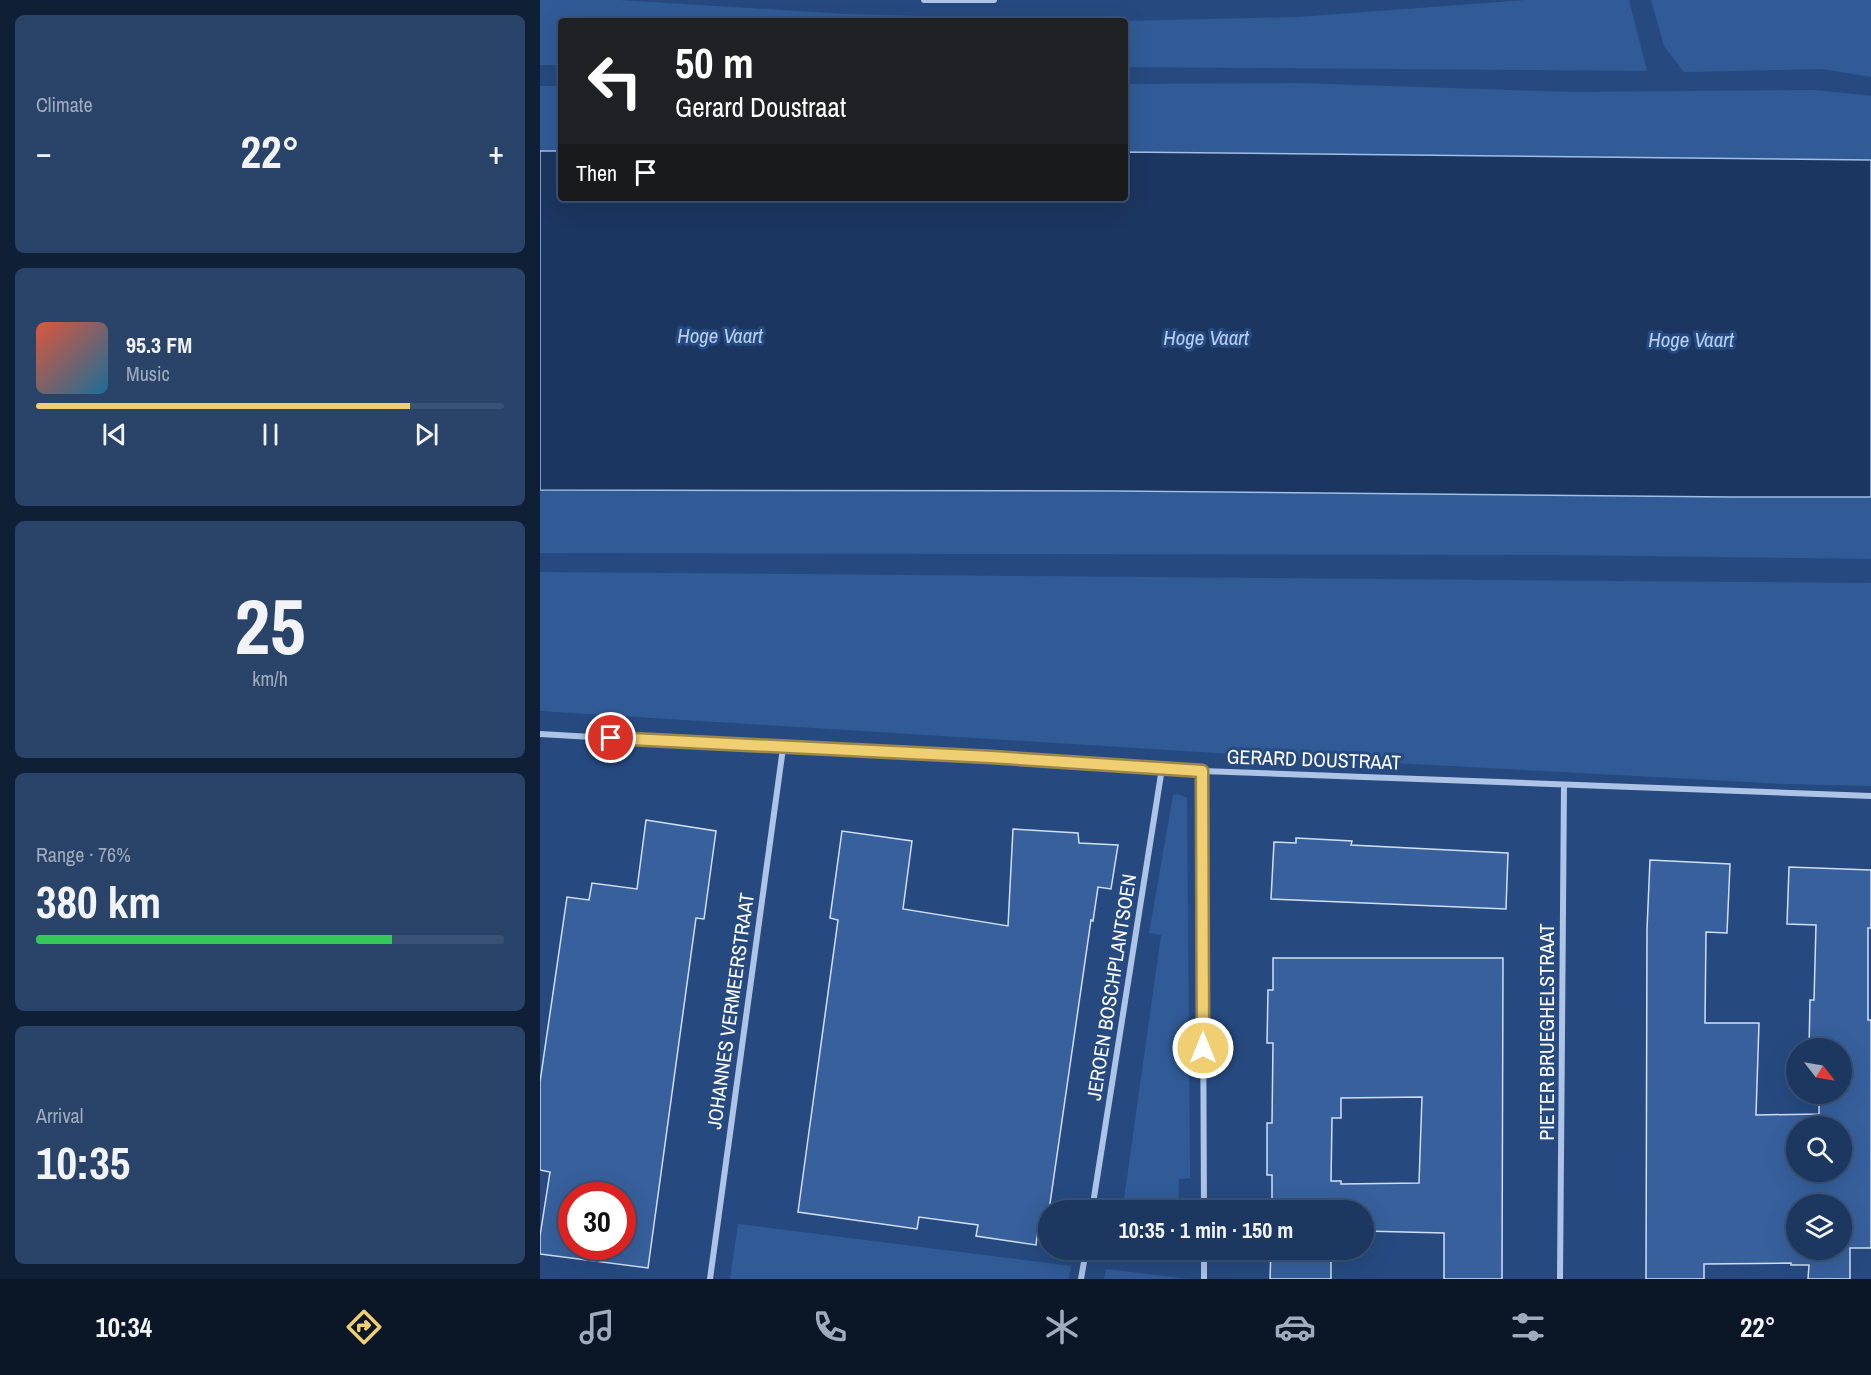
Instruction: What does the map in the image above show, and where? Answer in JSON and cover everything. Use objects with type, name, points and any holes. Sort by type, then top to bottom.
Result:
[{"type":"street","points":[[924,0],[994,0]]},
{"type":"street","name":"GERARD DOUSTRAAT","points":[[540,734],[991,757],[1202,771],[1871,796]]},
{"type":"street","name":"JOHANNES VERMEERSTRAAT","points":[[710,1279],[783,748]]},
{"type":"street","name":"JEROEN BOSCHPLANTSOEN","points":[[1094,1200],[1162,768]]},
{"type":"street","points":[[1202,771],[1204,1200]]},
{"type":"street","name":"PIETER BRUEGHELSTRAAT","points":[[1560,1279],[1564,786]]},
{"type":"street","points":[[1081,1279],[1084,1260]]},
{"type":"street","points":[[1204,1260],[1204,1279]]},
{"type":"shaded area","points":[[540,0],[619,0],[845,14],[1004,18],[558,18],[558,65],[540,65]]},
{"type":"shaded area","points":[[1526,0],[1629,0],[1647,71],[1128,67],[1128,21],[1298,17]]},
{"type":"shaded area","points":[[1651,0],[1871,0],[1871,77],[1823,69],[1684,72],[1664,46]]},
{"type":"shaded area","points":[[1297,83],[1572,92],[1813,90],[1864,95],[1871,96],[1871,160],[1128,152],[1128,84]]},
{"type":"shaded area","points":[[540,86],[558,86],[558,151],[540,151]]},
{"type":"shaded area","points":[[540,490],[1871,495],[1871,559],[1555,555],[540,553]]},
{"type":"shaded area","points":[[540,572],[1871,583],[1871,786],[1786,784],[1281,757],[540,711]]},
{"type":"shaded area","points":[[1178,794],[1187,798],[1190,1178],[1179,1179],[1178,1200],[1112,1200],[1112,1198],[1124,1199],[1161,935],[1149,933],[1173,796]]},
{"type":"shaded area","points":[[738,1224],[1071,1266],[1069,1279],[730,1279]]},
{"type":"shaded area","points":[[1106,1269],[1189,1279],[1104,1279]]},
{"type":"water","name":"Hoge Vaart","points":[[540,151],[558,151],[558,201],[1128,201],[1128,152],[1871,160],[1871,497],[1115,491],[540,490]]},
{"type":"building","points":[[646,820],[716,831],[704,919],[696,918],[648,1268],[586,1260],[636,1260],[636,1182],[558,1182],[558,1256],[540,1254],[540,1236],[550,1172],[540,1170],[540,1082],[567,897],[589,900],[592,883],[637,889]]},
{"type":"building","points":[[1013,829],[1078,833],[1079,843],[1118,845],[1111,889],[1098,887],[1093,921],[1091,920],[1050,1200],[1038,1200],[1036,1245],[976,1236],[978,1225],[919,1217],[917,1229],[798,1212],[838,920],[830,918],[842,831],[912,841],[903,909],[1008,926]]},
{"type":"building","points":[[1296,838],[1352,841],[1351,845],[1508,853],[1506,909],[1271,899],[1274,842],[1296,843]]},
{"type":"building","points":[[1650,860],[1730,864],[1727,933],[1706,932],[1705,1023],[1759,1023],[1756,1115],[1819,1114],[1819,1104],[1852,1104],[1852,1038],[1809,1038],[1810,1000],[1814,1000],[1816,925],[1787,924],[1789,867],[1871,870],[1871,928],[1868,928],[1868,1020],[1871,1020],[1871,1248],[1852,1248],[1852,1194],[1786,1194],[1786,1260],[1850,1260],[1850,1279],[1808,1279],[1809,1265],[1791,1265],[1791,1263],[1704,1264],[1704,1279],[1646,1279],[1647,929]]},
{"type":"building","points":[[1273,958],[1503,958],[1502,1279],[1444,1279],[1444,1233],[1374,1231],[1374,1200],[1272,1200],[1272,1175],[1267,1175],[1267,1123],[1272,1123],[1273,1043],[1267,1043],[1268,990],[1273,990]],"holes":[[[1422,1097],[1419,1183],[1341,1184],[1341,1181],[1331,1181],[1332,1118],[1341,1118],[1341,1098]]]},
{"type":"building","points":[[1271,1260],[1331,1260],[1331,1279],[1270,1279]]},
{"type":"route","points":[[611,738],[991,757],[1202,771],[1203,1048]]}]
